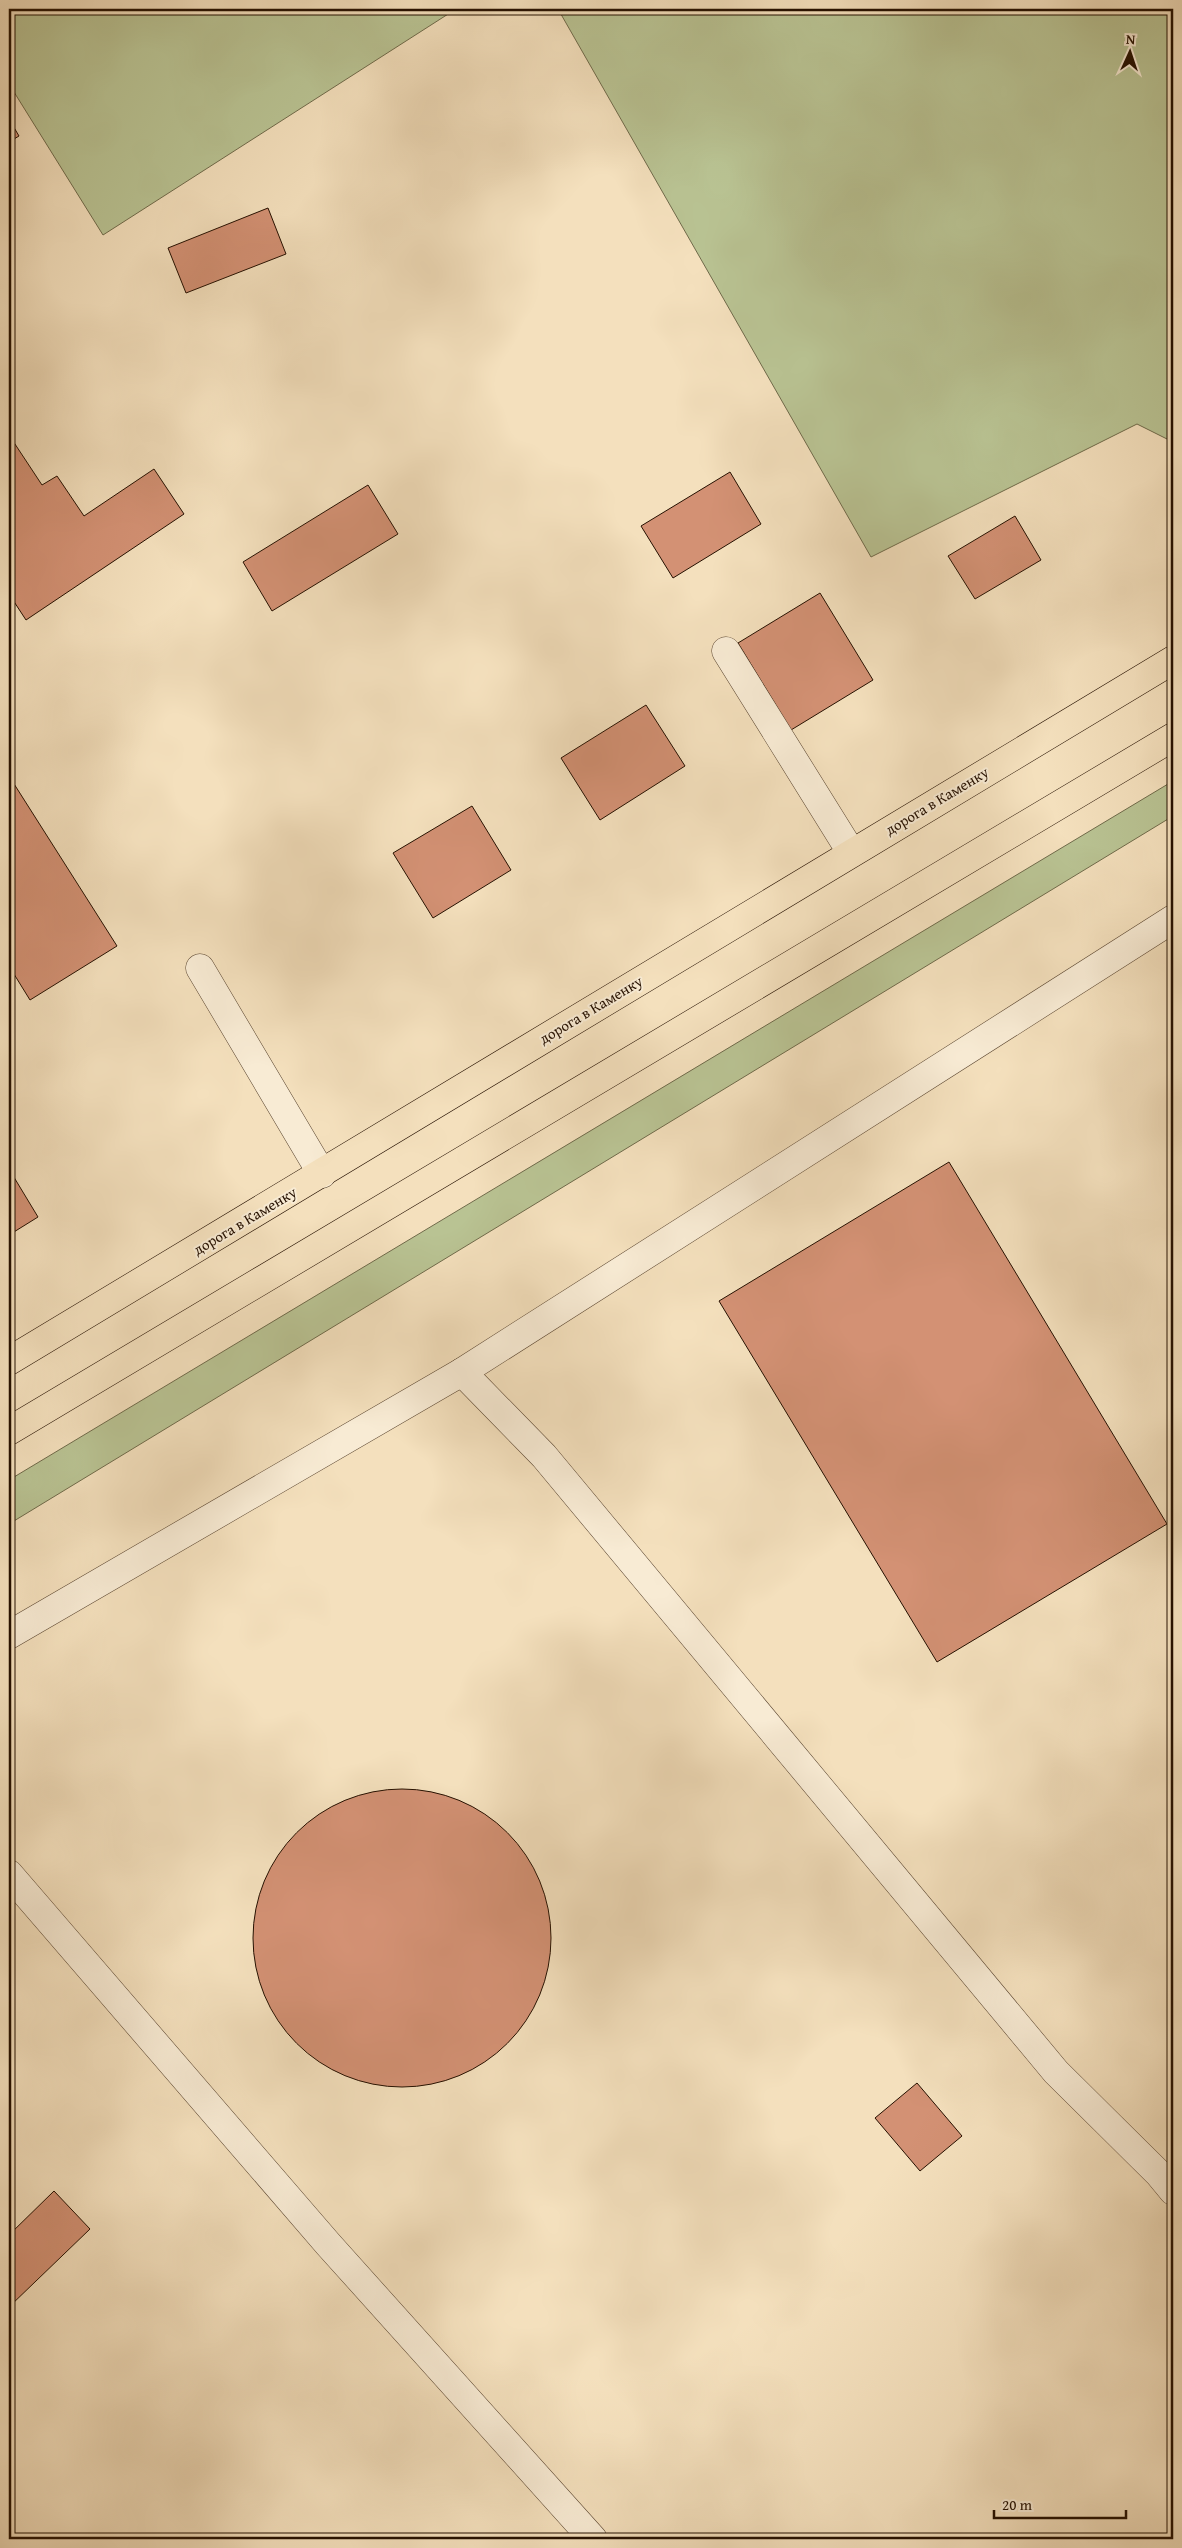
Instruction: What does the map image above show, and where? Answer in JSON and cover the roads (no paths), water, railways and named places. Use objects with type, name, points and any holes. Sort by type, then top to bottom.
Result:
[{"type":"main road","name":"дорога в Каменку","points":[[9,1361],[322,1174],[851,852],[1173,660]]},
{"type":"main road","points":[[9,1431],[1173,737]]},
{"type":"lane","points":[[726,651],[851,852]]},
{"type":"lane","points":[[9,1635],[462,1372],[1173,919]]},
{"type":"lane","points":[[200,968],[322,1174]]},
{"type":"lane","points":[[462,1372],[544,1456],[1056,2072],[1169,2177]]},
{"type":"lane","points":[[9,1874],[328,2244],[592,2539]]}]
